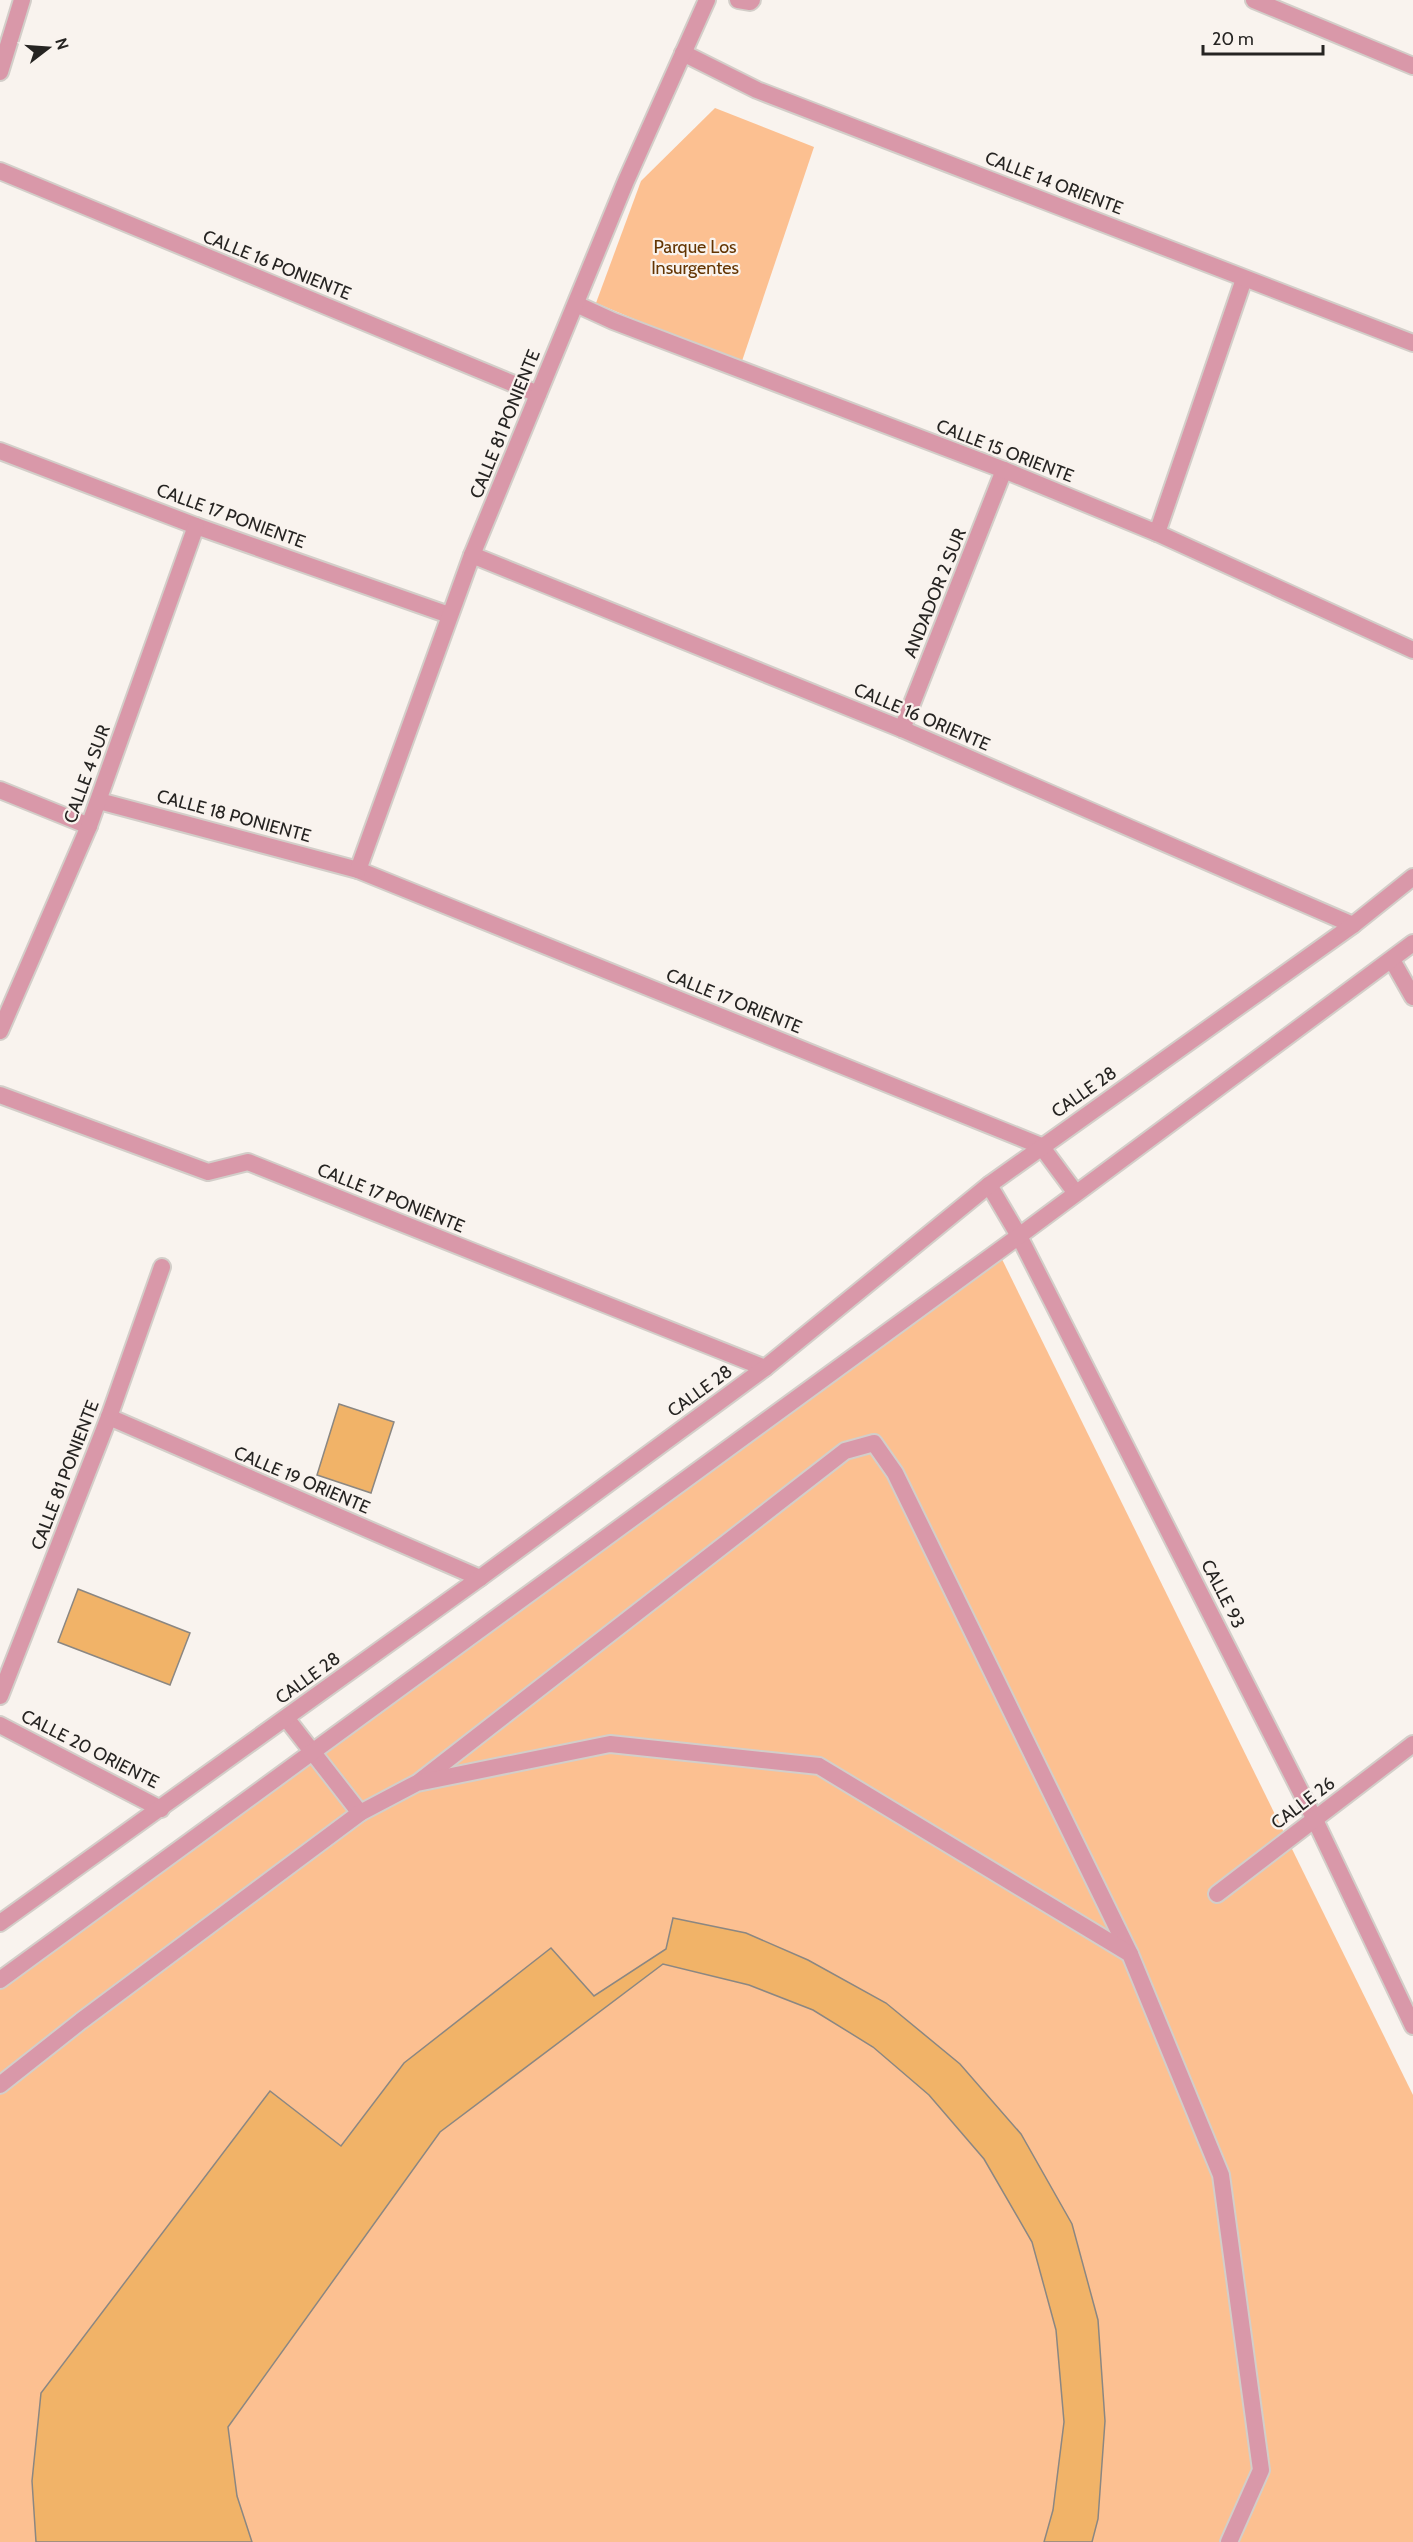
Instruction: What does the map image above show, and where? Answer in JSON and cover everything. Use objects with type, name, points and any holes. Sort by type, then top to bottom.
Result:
[{"type":"street","points":[[0,72],[22,0]]},
{"type":"street","name":"CALLE 81 PONIENTE","points":[[358,870],[472,555],[626,181],[707,0]]},
{"type":"street","points":[[738,0],[750,2],[752,0]]},
{"type":"street","points":[[1254,0],[1413,66]]},
{"type":"street","name":"CALLE 14 ORIENTE","points":[[684,53],[758,90],[1413,343]]},
{"type":"street","name":"CALLE 16 PONIENTE","points":[[0,171],[538,394]]},
{"type":"street","points":[[1157,533],[1244,279]]},
{"type":"street","name":"CALLE 15 ORIENTE","points":[[576,304],[613,321],[1004,471],[1157,533],[1413,650]]},
{"type":"street","name":"CALLE 17 PONIENTE","points":[[0,451],[196,526],[449,615]]},
{"type":"street","name":"ANDADOR 2 SUR","points":[[902,729],[1004,471]]},
{"type":"street","name":"CALLE 4 SUR","points":[[0,1031],[90,826],[196,526]]},
{"type":"street","name":"CALLE 16 ORIENTE","points":[[472,555],[902,729],[1353,925]]},
{"type":"street","points":[[0,790],[90,826]]},
{"type":"street","name":"CALLE 18 PONIENTE","points":[[99,801],[358,870]]},
{"type":"street","name":"CALLE 17 ORIENTE","points":[[358,870],[1041,1146]]},
{"type":"street","name":"CALLE 28","points":[[0,1923],[286,1719],[765,1368],[989,1185],[1353,925],[1413,877]]},
{"type":"street","points":[[0,1980],[1019,1236],[1075,1192],[1413,943]]},
{"type":"street","points":[[1392,960],[1413,997]]},
{"type":"street","name":"CALLE 17 PONIENTE","points":[[0,1095],[208,1172],[248,1162],[765,1368]]},
{"type":"street","points":[[1041,1146],[1075,1192]]},
{"type":"street","name":"CALLE 93","points":[[989,1185],[1019,1236],[1314,1818],[1413,2026]]},
{"type":"street","name":"CALLE 81 PONIENTE","points":[[0,1696],[109,1417],[162,1267]]},
{"type":"street","name":"CALLE 19 ORIENTE","points":[[109,1417],[480,1578]]},
{"type":"street","points":[[0,2085],[81,2021],[360,1813],[417,1783],[845,1451],[874,1443],[895,1473],[1130,1954],[1221,2175],[1261,2470],[1229,2542]]},
{"type":"street","points":[[286,1719],[360,1813]]},
{"type":"street","name":"CALLE 20 ORIENTE","points":[[0,1725],[161,1809]]},
{"type":"street","points":[[417,1783],[610,1744],[819,1767],[1130,1954]]},
{"type":"street","name":"CALLE 26","points":[[1217,1894],[1413,1744]]},
{"type":"green space","name":"Parque Los Insurgentes","points":[[715,108],[814,147],[741,364],[596,303],[641,181]]},
{"type":"green space","points":[[997,1249],[1413,2095],[1413,2542],[0,2542],[0,1980]]},
{"type":"building","points":[[339,1404],[394,1422],[371,1493],[317,1475]]},
{"type":"building","points":[[78,1589],[190,1633],[170,1685],[58,1642]]},
{"type":"building","points":[[673,1918],[746,1933],[808,1960],[886,2003],[960,2064],[1021,2134],[1072,2224],[1098,2320],[1105,2421],[1098,2519],[1092,2542],[1044,2542],[1053,2510],[1064,2422],[1056,2330],[1032,2242],[984,2159],[929,2095],[873,2047],[813,2010],[749,1985],[663,1964],[440,2132],[228,2427],[237,2496],[252,2542],[36,2542],[32,2481],[41,2393],[270,2091],[341,2146],[404,2063],[551,1948],[594,1996],[666,1949]]}]
